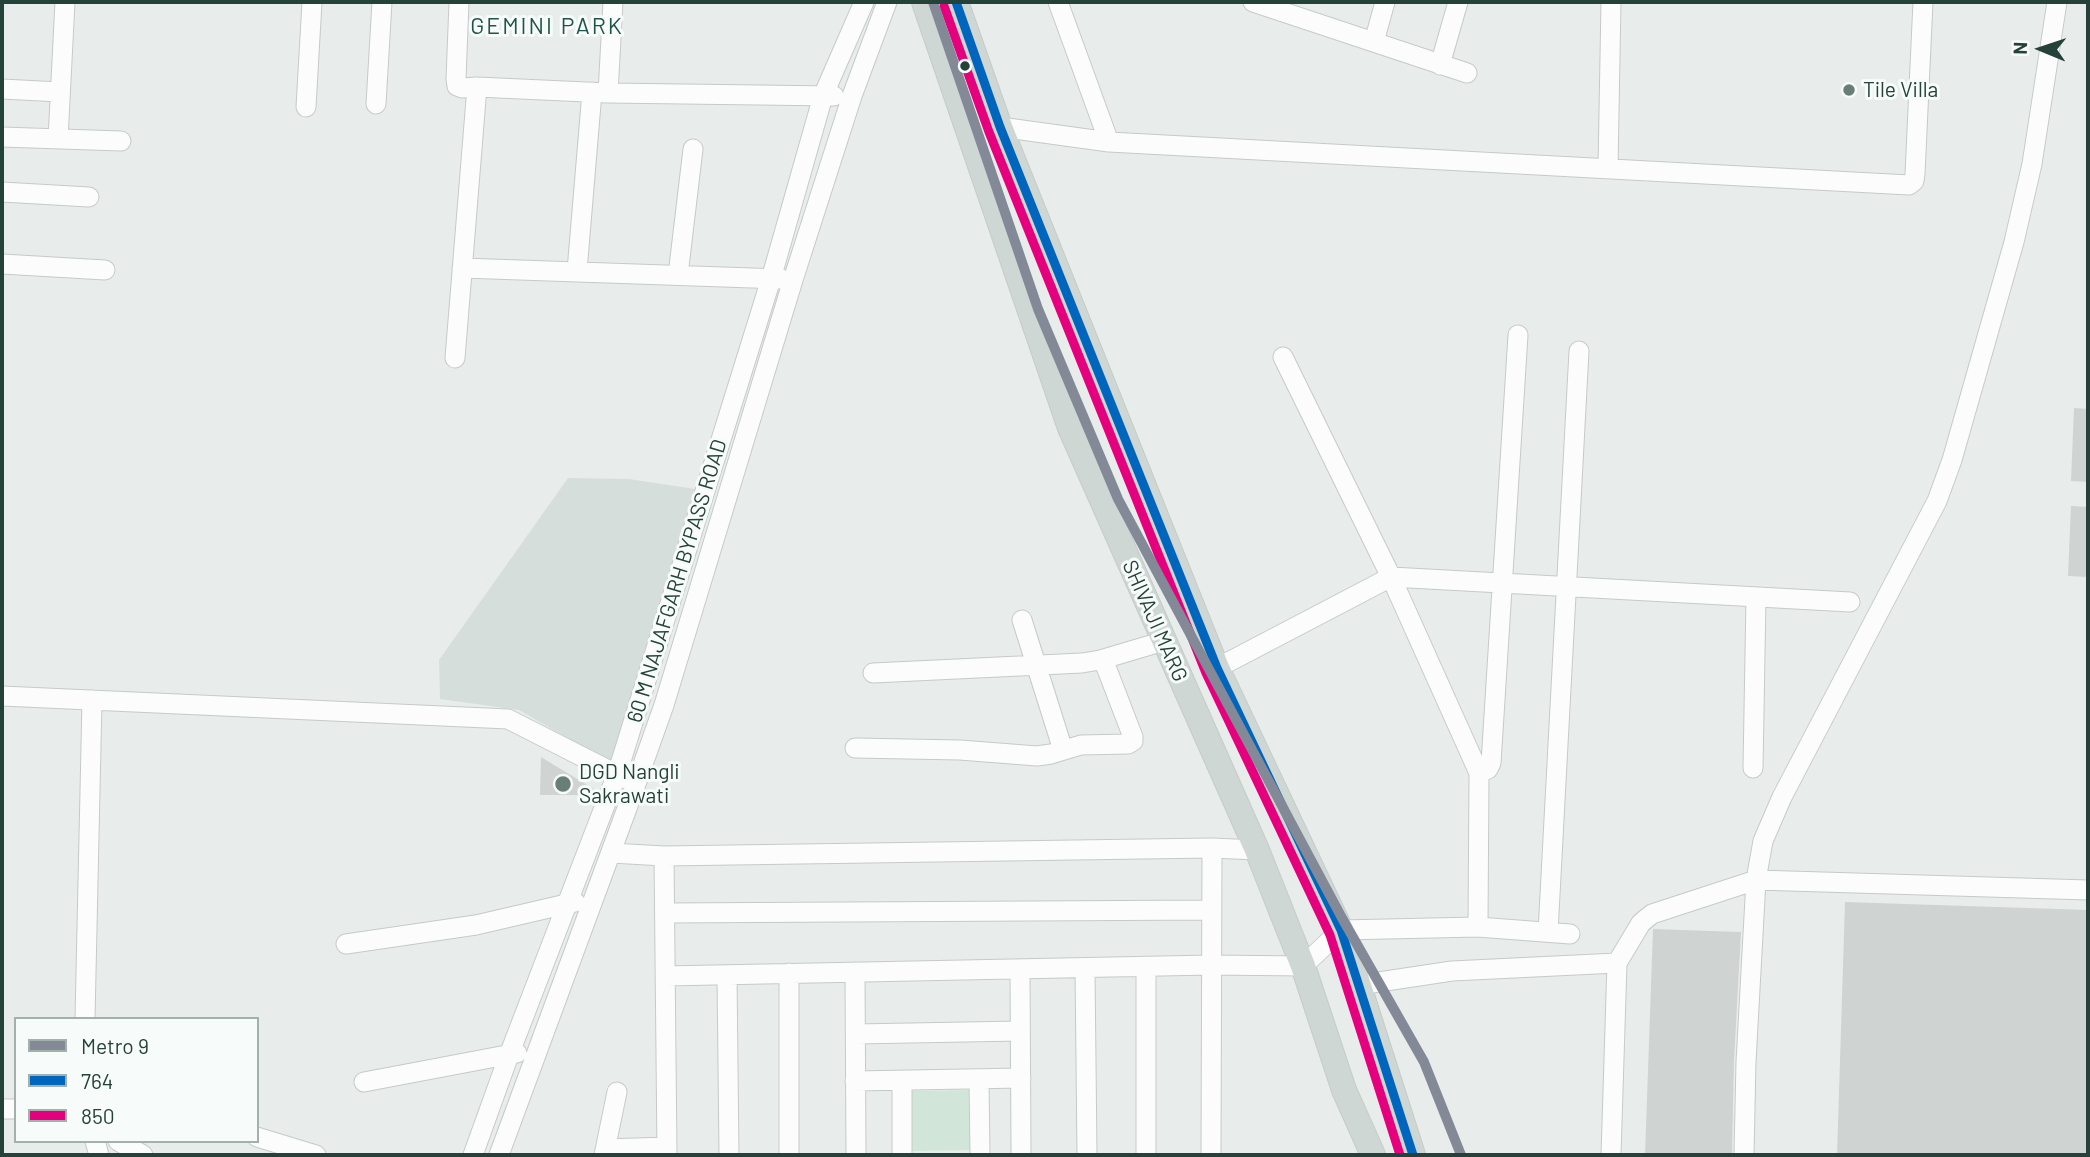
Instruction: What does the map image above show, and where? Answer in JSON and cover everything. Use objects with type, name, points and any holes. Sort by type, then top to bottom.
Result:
[{"type":"main road","name":"SHIVAJI MARG","points":[[924,2],[1070,428],[1256,850],[1303,966],[1344,1090],[1373,1155]]},
{"type":"main road","name":"SHIVAJI MARG","points":[[956,2],[1000,127],[1217,668],[1341,930],[1413,1155]]},
{"type":"street","points":[[58,139],[65,2]]},
{"type":"street","points":[[306,107],[312,2]]},
{"type":"street","points":[[376,104],[382,2]]},
{"type":"street","points":[[459,2],[456,79],[457,86],[462,88],[477,86],[600,92],[852,96]]},
{"type":"street","points":[[577,271],[612,2]]},
{"type":"street","name":"60 M NAJAFGARH BYPASS ROAD","points":[[473,1155],[617,774],[771,279],[823,96],[864,2]]},
{"type":"street","name":"60 M NAJAFGARH BYPASS ROAD","points":[[499,1155],[664,705],[793,280],[852,96],[887,2]]},
{"type":"street","points":[[1058,2],[1109,142]]},
{"type":"street","points":[[1253,2],[1467,73]]},
{"type":"street","points":[[1311,21],[1317,2]]},
{"type":"street","points":[[1374,42],[1385,2]]},
{"type":"street","points":[[1440,65],[1458,2]]},
{"type":"street","points":[[1608,168],[1611,2]]},
{"type":"street","points":[[1000,127],[1109,142],[1909,185],[1914,181],[1915,174],[1923,2]]},
{"type":"street","points":[[1744,1155],[1756,880],[1763,841],[1782,797],[1937,501],[1948,470],[2014,242],[2029,177],[2057,2]]},
{"type":"street","points":[[455,358],[477,86]]},
{"type":"street","points":[[2,89],[60,92]]},
{"type":"street","points":[[2,137],[121,141]]},
{"type":"street","points":[[678,275],[693,149]]},
{"type":"street","points":[[2,192],[89,197]]},
{"type":"street","points":[[2,264],[105,270]]},
{"type":"street","points":[[463,268],[793,280]]},
{"type":"street","points":[[1478,927],[1485,768],[1504,583],[1518,335]]},
{"type":"street","points":[[1548,932],[1579,351]]},
{"type":"street","points":[[1283,357],[1485,768]]},
{"type":"street","points":[[1217,668],[1391,577],[1850,602]]},
{"type":"street","points":[[1753,768],[1756,597]]},
{"type":"street","points":[[1022,620],[1063,750]]},
{"type":"street","points":[[873,673],[1082,663],[1164,641]]},
{"type":"street","points":[[855,748],[960,750],[1037,756],[1090,744],[1128,744],[1133,741],[1103,659]]},
{"type":"street","points":[[2,696],[508,719],[636,784]]},
{"type":"street","points":[[85,1017],[92,700]]},
{"type":"street","points":[[1211,1155],[1212,848]]},
{"type":"street","points":[[611,853],[664,856],[1212,848],[1256,850]]},
{"type":"street","points":[[617,1092],[604,1152],[667,1151],[664,856]]},
{"type":"street","points":[[1611,1155],[1617,963],[1641,923],[1652,914],[1756,880],[2088,890]]},
{"type":"street","points":[[346,944],[476,925],[594,897]]},
{"type":"street","points":[[664,913],[1212,909]]},
{"type":"street","points":[[665,976],[1212,965],[1303,966],[1341,930],[1478,927],[1570,934]]},
{"type":"street","points":[[1359,985],[1452,971],[1617,963]]},
{"type":"street","points":[[1146,967],[1146,1155]]},
{"type":"street","points":[[1085,968],[1087,1155]]},
{"type":"street","points":[[1020,969],[1021,1155]]},
{"type":"street","points":[[855,972],[856,1155]]},
{"type":"street","points":[[789,973],[789,1155]]},
{"type":"street","points":[[727,975],[729,1155]]},
{"type":"street","points":[[856,1034],[1020,1031]]},
{"type":"street","points":[[363,1082],[538,1050]]},
{"type":"street","points":[[855,1081],[1021,1078]]},
{"type":"street","points":[[979,1079],[980,1155]]},
{"type":"street","points":[[902,1081],[902,1155]]},
{"type":"street","points":[[259,1138],[316,1155]]},
{"type":"street","points":[[122,1143],[143,1155]]},
{"type":"shaded area","points":[[568,478],[629,479],[695,489],[612,764],[519,710],[440,699],[439,660]]},
{"type":"green space","points":[[974,1090],[974,1150],[909,1151],[909,1091]]},
{"type":"building","points":[[2074,408],[2088,409],[2088,482],[2071,481]]},
{"type":"building","points":[[2071,506],[2088,507],[2088,577],[2068,576]]},
{"type":"building","points":[[541,757],[597,791],[596,795],[540,795]]},
{"type":"building","points":[[1845,902],[2088,910],[2088,1155],[1837,1155]]},
{"type":"building","points":[[1653,929],[1741,932],[1732,1155],[1645,1155]]},
{"type":"metro line","name":"9","points":[[933,2],[1038,309],[1118,499],[1342,918],[1424,1062],[1461,1155]]},
{"type":"transit line","name":"764","points":[[956,2],[1000,127],[1217,668],[1341,930],[1413,1155]]},
{"type":"transit line","name":"850","points":[[944,6],[989,132],[1206,673],[1330,935],[1400,1155]]},
{"type":"place","name":"Tile Villa","points":[[1849,90]]},
{"type":"place","name":"DGD Nangli Sakrawati","points":[[563,784]]},
{"type":"district","name":"GEMINI PARK","points":[[547,26]]}]
